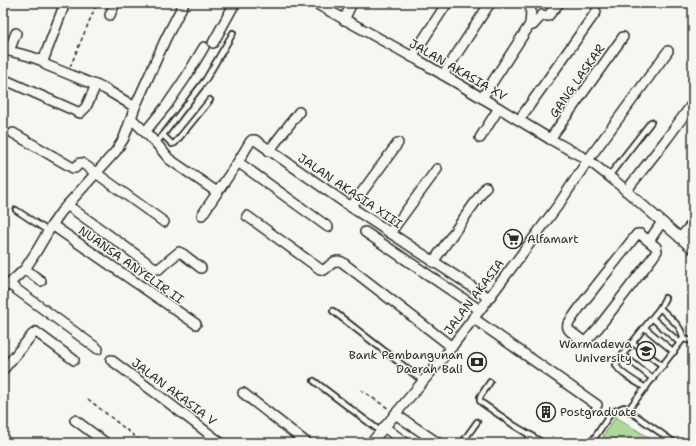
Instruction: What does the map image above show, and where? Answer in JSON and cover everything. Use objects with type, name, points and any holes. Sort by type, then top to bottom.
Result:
[{"type":"street","points":[[43,61],[65,3]]},
{"type":"street","points":[[110,15],[115,3]]},
{"type":"street","points":[[98,349],[6,286],[25,270],[50,228],[66,206],[116,151],[124,138],[135,107],[166,38],[184,3]]},
{"type":"street","points":[[213,43],[235,3]]},
{"type":"street","name":"JALAN AKASIA XV","points":[[315,3],[412,57],[588,160],[609,176],[693,249]]},
{"type":"street","points":[[344,20],[352,3]]},
{"type":"street","points":[[412,57],[447,3]]},
{"type":"street","points":[[443,75],[490,3]]},
{"type":"street","points":[[482,98],[529,26],[531,3]]},
{"type":"street","points":[[529,26],[533,25],[542,15],[548,16],[559,3]]},
{"type":"street","points":[[519,120],[596,12]]},
{"type":"street","points":[[16,33],[6,49],[43,61],[46,65],[96,85],[114,94],[135,107]]},
{"type":"street","name":"GANG LASKAR","points":[[550,139],[623,36]]},
{"type":"street","points":[[144,132],[167,105],[204,47]]},
{"type":"street","name":"JALAN AKASIA","points":[[371,443],[452,347],[559,204],[588,160],[668,51]]},
{"type":"street","points":[[3,79],[80,113],[86,107],[96,85]]},
{"type":"street","points":[[626,191],[693,103]]},
{"type":"street","points":[[480,138],[499,108]]},
{"type":"street","points":[[269,151],[299,112]]},
{"type":"street","points":[[131,118],[156,143],[169,159],[217,192]]},
{"type":"street","points":[[13,134],[73,168],[81,162],[164,222]]},
{"type":"street","name":"JALAN AKASIA XIII","points":[[202,215],[252,140],[256,141],[351,207],[489,298]]},
{"type":"street","points":[[351,207],[398,143]]},
{"type":"street","points":[[238,162],[328,227]]},
{"type":"street","points":[[390,233],[438,169]]},
{"type":"street","points":[[433,262],[486,188]]},
{"type":"street","points":[[66,206],[156,269],[159,269],[179,252],[201,268]]},
{"type":"street","points":[[247,216],[324,270],[336,261],[342,262],[452,347]]},
{"type":"street","points":[[649,241],[662,222]]},
{"type":"street","points":[[680,238],[693,223]]},
{"type":"street","name":"NUANSA ANYELIR II","points":[[50,228],[196,324]]},
{"type":"street","points":[[364,232],[480,310]]},
{"type":"street","points":[[637,234],[640,234],[649,241],[656,247],[656,253],[589,339],[583,341],[568,329],[568,324],[637,234]]},
{"type":"street","points":[[25,270],[41,281]]},
{"type":"street","points":[[473,318],[597,405]]},
{"type":"street","points":[[3,370],[36,332],[74,360]]},
{"type":"street","name":"JALAN AKASIA V","points":[[111,360],[221,443]]},
{"type":"street","points":[[243,394],[307,443]]},
{"type":"street","points":[[395,414],[438,443]]},
{"type":"street","points":[[75,420],[106,443]]},
{"type":"street","points":[[382,429],[406,443]]},
{"type":"lane","points":[[156,143],[164,135],[206,79],[233,33]]},
{"type":"lane","points":[[164,135],[172,144],[175,143],[210,100]]},
{"type":"lane","points":[[609,176],[651,122]]},
{"type":"lane","points":[[16,210],[50,228]]},
{"type":"lane","points":[[646,388],[617,368],[616,365],[660,308],[665,298]]},
{"type":"lane","points":[[628,410],[682,341],[683,335],[678,326],[660,308]]},
{"type":"lane","points":[[333,311],[423,381]]},
{"type":"lane","points":[[652,318],[682,341],[693,341]]},
{"type":"lane","points":[[645,328],[674,352]]},
{"type":"lane","points":[[633,343],[663,366]]},
{"type":"lane","points":[[623,355],[653,379]]},
{"type":"lane","points":[[314,381],[382,429]]},
{"type":"lane","points":[[490,382],[480,397],[482,403],[543,443]]},
{"type":"lane","points":[[591,443],[609,416],[615,411],[624,407],[675,443]]},
{"type":"lane","points":[[462,443],[477,422]]},
{"type":"lane","points":[[526,443],[532,436]]},
{"type":"path","points":[[67,74],[97,3]]},
{"type":"path","points":[[361,390],[395,414]]},
{"type":"path","points":[[88,400],[143,443]]},
{"type":"green space","points":[[616,417],[654,441],[653,443],[613,443],[603,436]]},
{"type":"place","name":"Alfamart","points":[[513,239]]},
{"type":"place","name":"Warmadewa University","points":[[646,351]]},
{"type":"place","name":"Bank Pembangunan Daerah Bali","points":[[477,362]]},
{"type":"place","name":"Postgraduate","points":[[546,412]]}]
